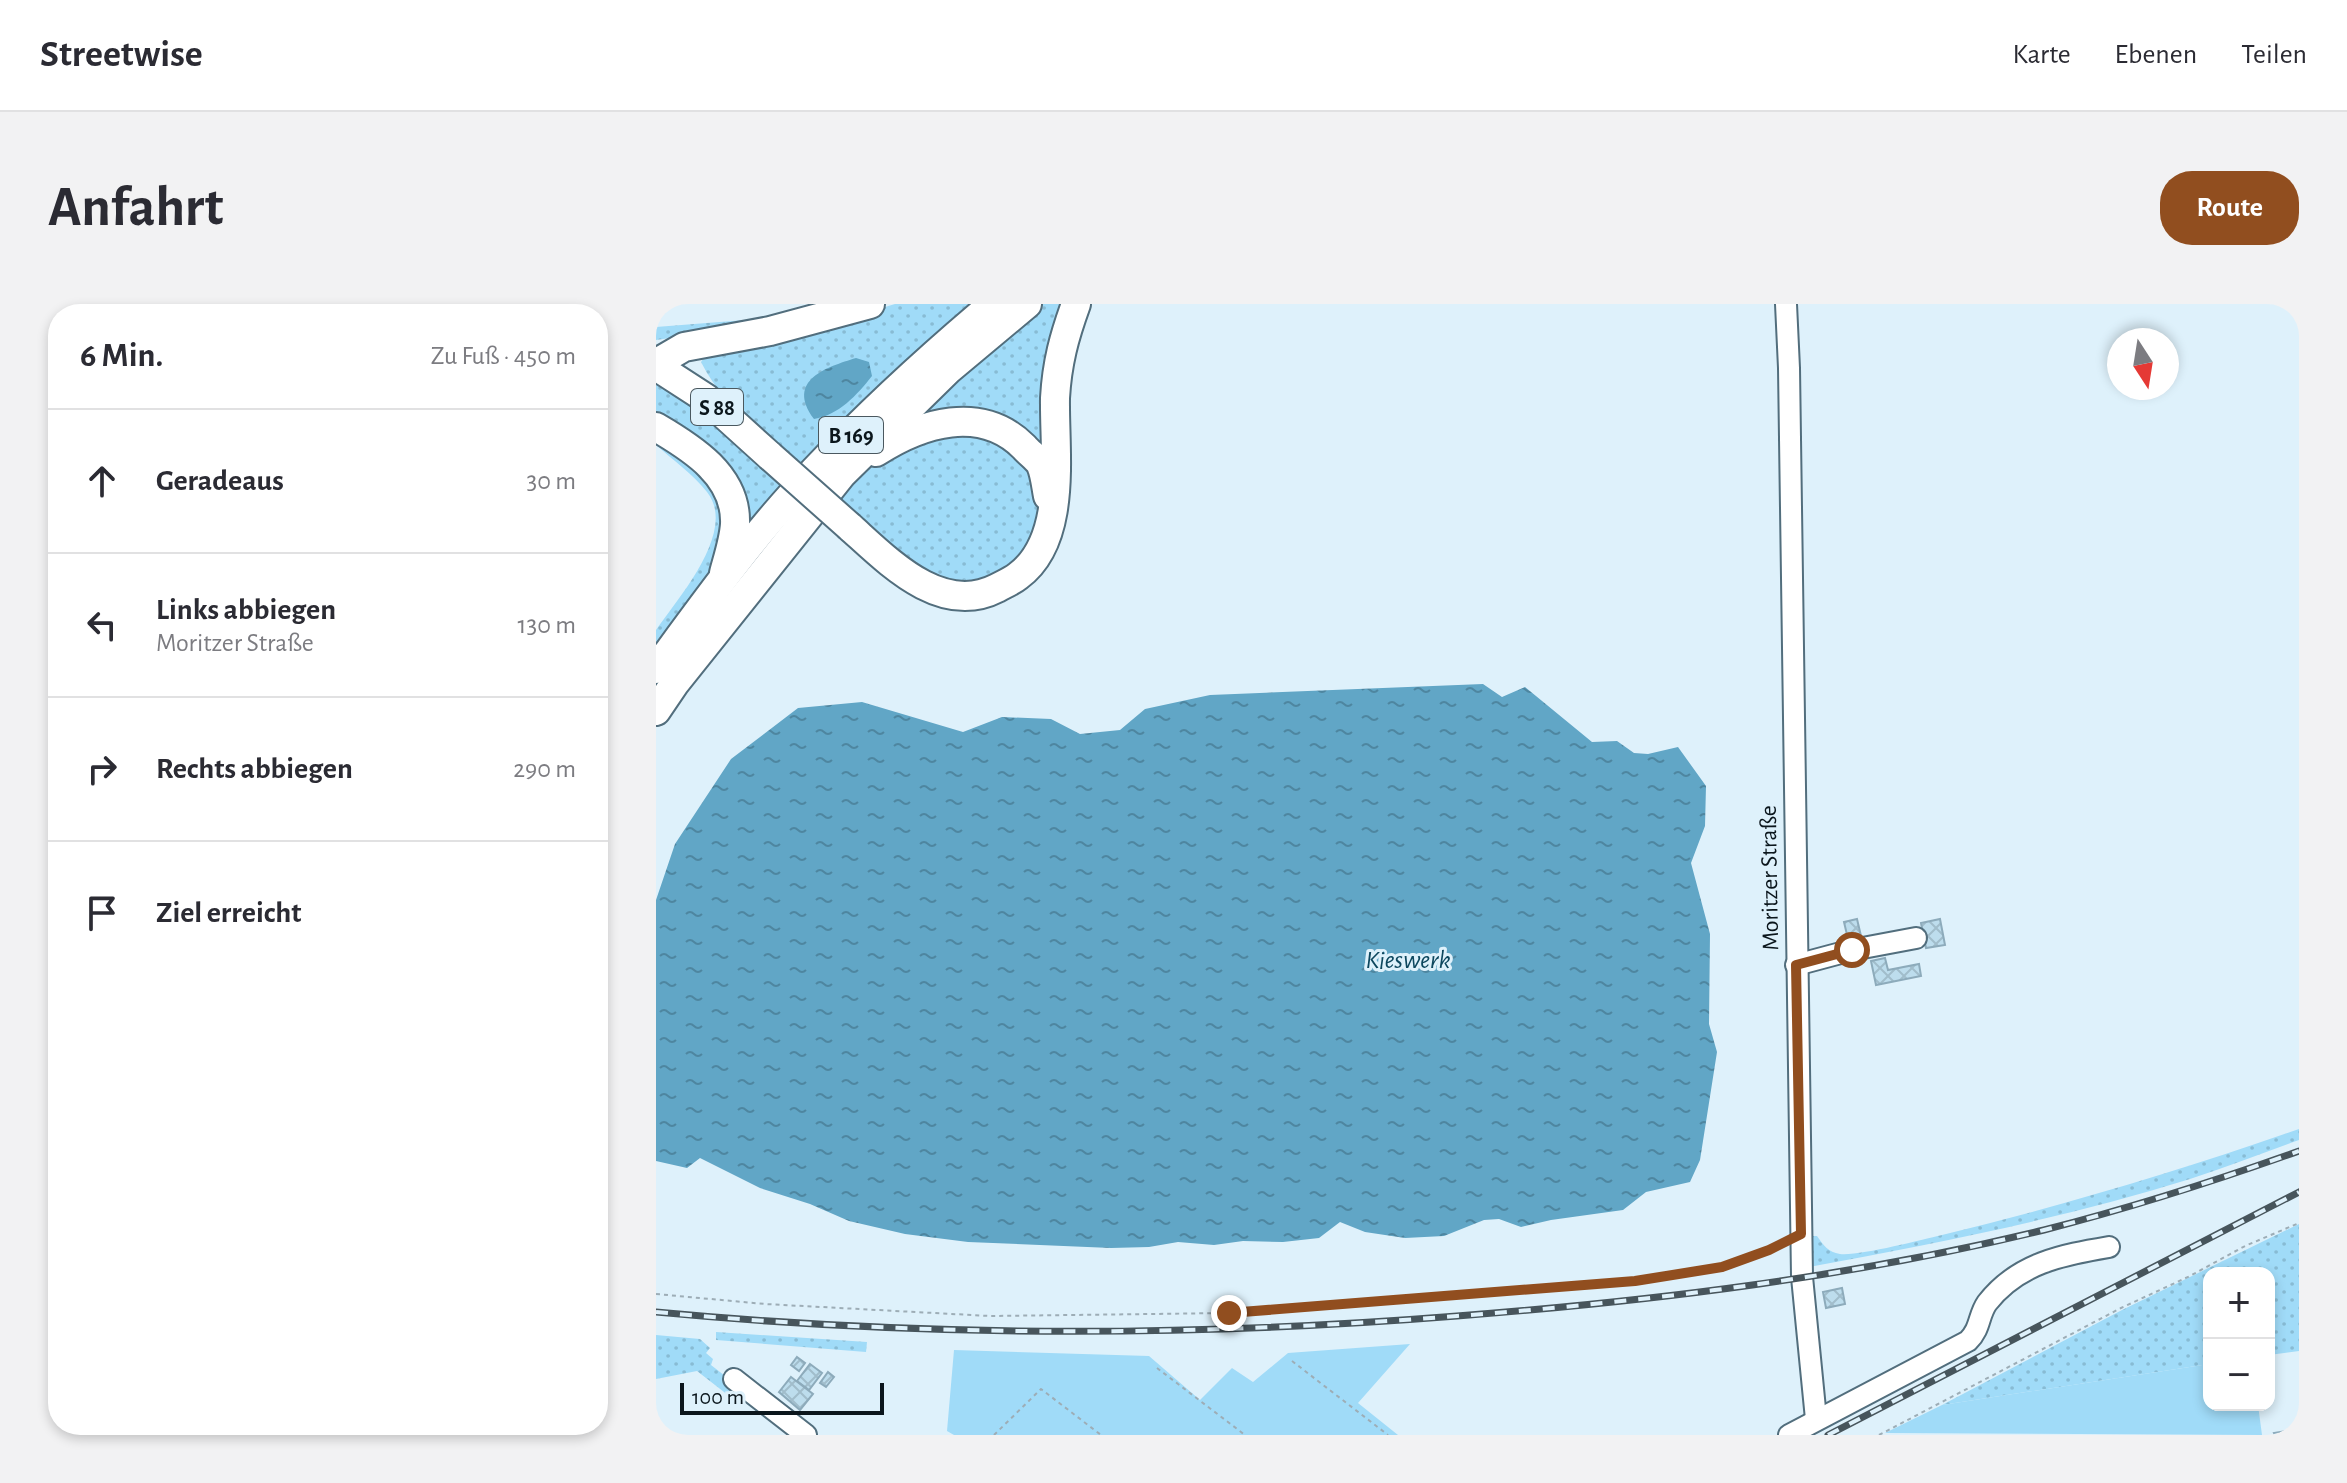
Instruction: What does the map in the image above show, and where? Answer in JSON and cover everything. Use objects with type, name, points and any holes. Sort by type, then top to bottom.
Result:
[{"type":"highway","points":[[657,366],[684,347],[770,331],[870,304]]},
{"type":"highway","name":"B 169","points":[[656,669],[723,579],[815,470],[929,358],[993,304]]},
{"type":"highway","name":"B 169","points":[[656,711],[842,474],[948,370],[1027,304]]},
{"type":"highway","points":[[1052,512],[1056,492],[1055,397],[1060,348],[1076,304]]},
{"type":"highway","name":"S 88","points":[[657,366],[707,399],[905,576],[932,589],[959,595],[990,592],[1020,576],[1040,550],[1052,512]]},
{"type":"highway","name":"B 169","points":[[842,474],[892,442],[934,424],[971,421],[998,428],[1012,436],[1041,465],[1052,512]]},
{"type":"highway","name":"B 169","points":[[656,427],[683,443],[719,473],[733,502],[735,525],[723,579]]},
{"type":"street","name":"Moritzer Straße","points":[[1786,304],[1801,1234],[1816,1419]]},
{"type":"street","points":[[1796,965],[1916,938]]},
{"type":"street","points":[[1789,1435],[1968,1341],[1978,1331],[1984,1308],[1995,1294],[2036,1264],[2062,1255],[2109,1247]]},
{"type":"street","points":[[734,1379],[806,1435]]},
{"type":"path","points":[[1879,1435],[2121,1308],[2245,1246],[2299,1223]]},
{"type":"path","points":[[656,1294],[765,1304],[990,1316],[1229,1313],[1635,1281],[1722,1267],[1769,1250],[1801,1234]]},
{"type":"path","points":[[1292,1361],[1388,1435]]},
{"type":"path","points":[[1157,1368],[1245,1435]]},
{"type":"path","points":[[994,1435],[1041,1389],[1101,1435]]},
{"type":"shaded area","points":[[895,304],[979,304],[801,471],[733,407],[701,362],[711,348],[792,335]]},
{"type":"shaded area","points":[[1039,304],[1068,304],[1052,477],[1034,447],[910,425]]},
{"type":"shaded area","points":[[793,313],[747,327],[656,340],[656,327]]},
{"type":"shaded area","points":[[656,380],[698,406],[788,487],[739,546],[740,524],[656,417]]},
{"type":"shaded area","points":[[954,427],[1018,448],[1045,501],[1035,543],[1007,573],[961,586],[915,569],[836,500],[879,460]]},
{"type":"shaded area","points":[[656,434],[706,471],[728,515],[712,567],[656,645],[656,630],[690,583],[710,544],[715,526],[715,508],[707,492],[656,445]]},
{"type":"shaded area","points":[[2299,1129],[2299,1140],[2143,1193],[2001,1229],[1809,1267],[1809,1236],[1817,1236],[1832,1252],[1840,1254],[1890,1247],[2078,1199]]},
{"type":"shaded area","points":[[2299,1224],[2299,1351],[2275,1354],[2275,1267],[2210,1267]]},
{"type":"shaded area","points":[[2203,1271],[2203,1365],[1942,1405]]},
{"type":"shaded area","points":[[716,1332],[867,1342],[866,1352],[716,1340]]},
{"type":"shaded area","points":[[656,1335],[700,1339],[710,1348],[706,1353],[713,1359],[711,1365],[743,1390],[733,1399],[697,1371],[656,1379]]},
{"type":"shaded area","points":[[1410,1344],[1358,1403],[1398,1435],[954,1435],[947,1431],[954,1350],[1149,1356],[1200,1400],[1232,1368],[1253,1382],[1288,1353]]},
{"type":"shaded area","points":[[2203,1365],[2203,1411],[2259,1411],[2262,1435],[1885,1433],[1942,1405]]},
{"type":"water","points":[[856,358],[869,362],[872,376],[839,409],[814,419],[806,406],[804,394],[807,385],[822,371]]},
{"type":"water","name":"Kieswerk","points":[[1483,684],[1502,697],[1525,687],[1592,742],[1617,741],[1634,753],[1648,754],[1678,747],[1706,786],[1705,826],[1691,863],[1710,934],[1709,1024],[1717,1052],[1700,1160],[1690,1182],[1646,1192],[1623,1210],[1521,1227],[1499,1219],[1484,1220],[1444,1236],[1405,1238],[1365,1232],[1340,1222],[1319,1238],[1214,1245],[1178,1242],[1111,1248],[968,1242],[905,1234],[849,1221],[760,1188],[700,1158],[687,1168],[656,1161],[656,900],[675,844],[731,759],[798,708],[862,702],[963,732],[1002,717],[1051,719],[1080,734],[1120,730],[1145,709],[1210,695]]},
{"type":"building","points":[[1857,919],[1861,936],[1848,939],[1844,922]]},
{"type":"building","points":[[1940,919],[1945,945],[1926,948],[1921,923]]},
{"type":"building","points":[[1885,958],[1888,970],[1919,964],[1921,976],[1876,985],[1871,961]]},
{"type":"building","points":[[1842,1288],[1845,1304],[1826,1308],[1823,1292]]},
{"type":"building","points":[[797,1357],[805,1363],[799,1371],[791,1365]]},
{"type":"building","points":[[810,1364],[822,1373],[809,1390],[797,1381]]},
{"type":"building","points":[[828,1372],[834,1377],[826,1387],[820,1383]]},
{"type":"building","points":[[791,1377],[813,1394],[800,1410],[779,1392]]},
{"type":"building","points":[[2292,1430],[2293,1435],[2274,1433]]},
{"type":"railway","points":[[656,1312],[956,1330],[1157,1331],[1357,1323],[1605,1303],[1826,1274],[1972,1247],[2140,1203],[2299,1151]]},
{"type":"railway","points":[[1828,1435],[2299,1192]]},
{"type":"route","points":[[1229,1313],[1635,1281],[1722,1267],[1769,1250],[1801,1234],[1796,965],[1852,950]]}]
